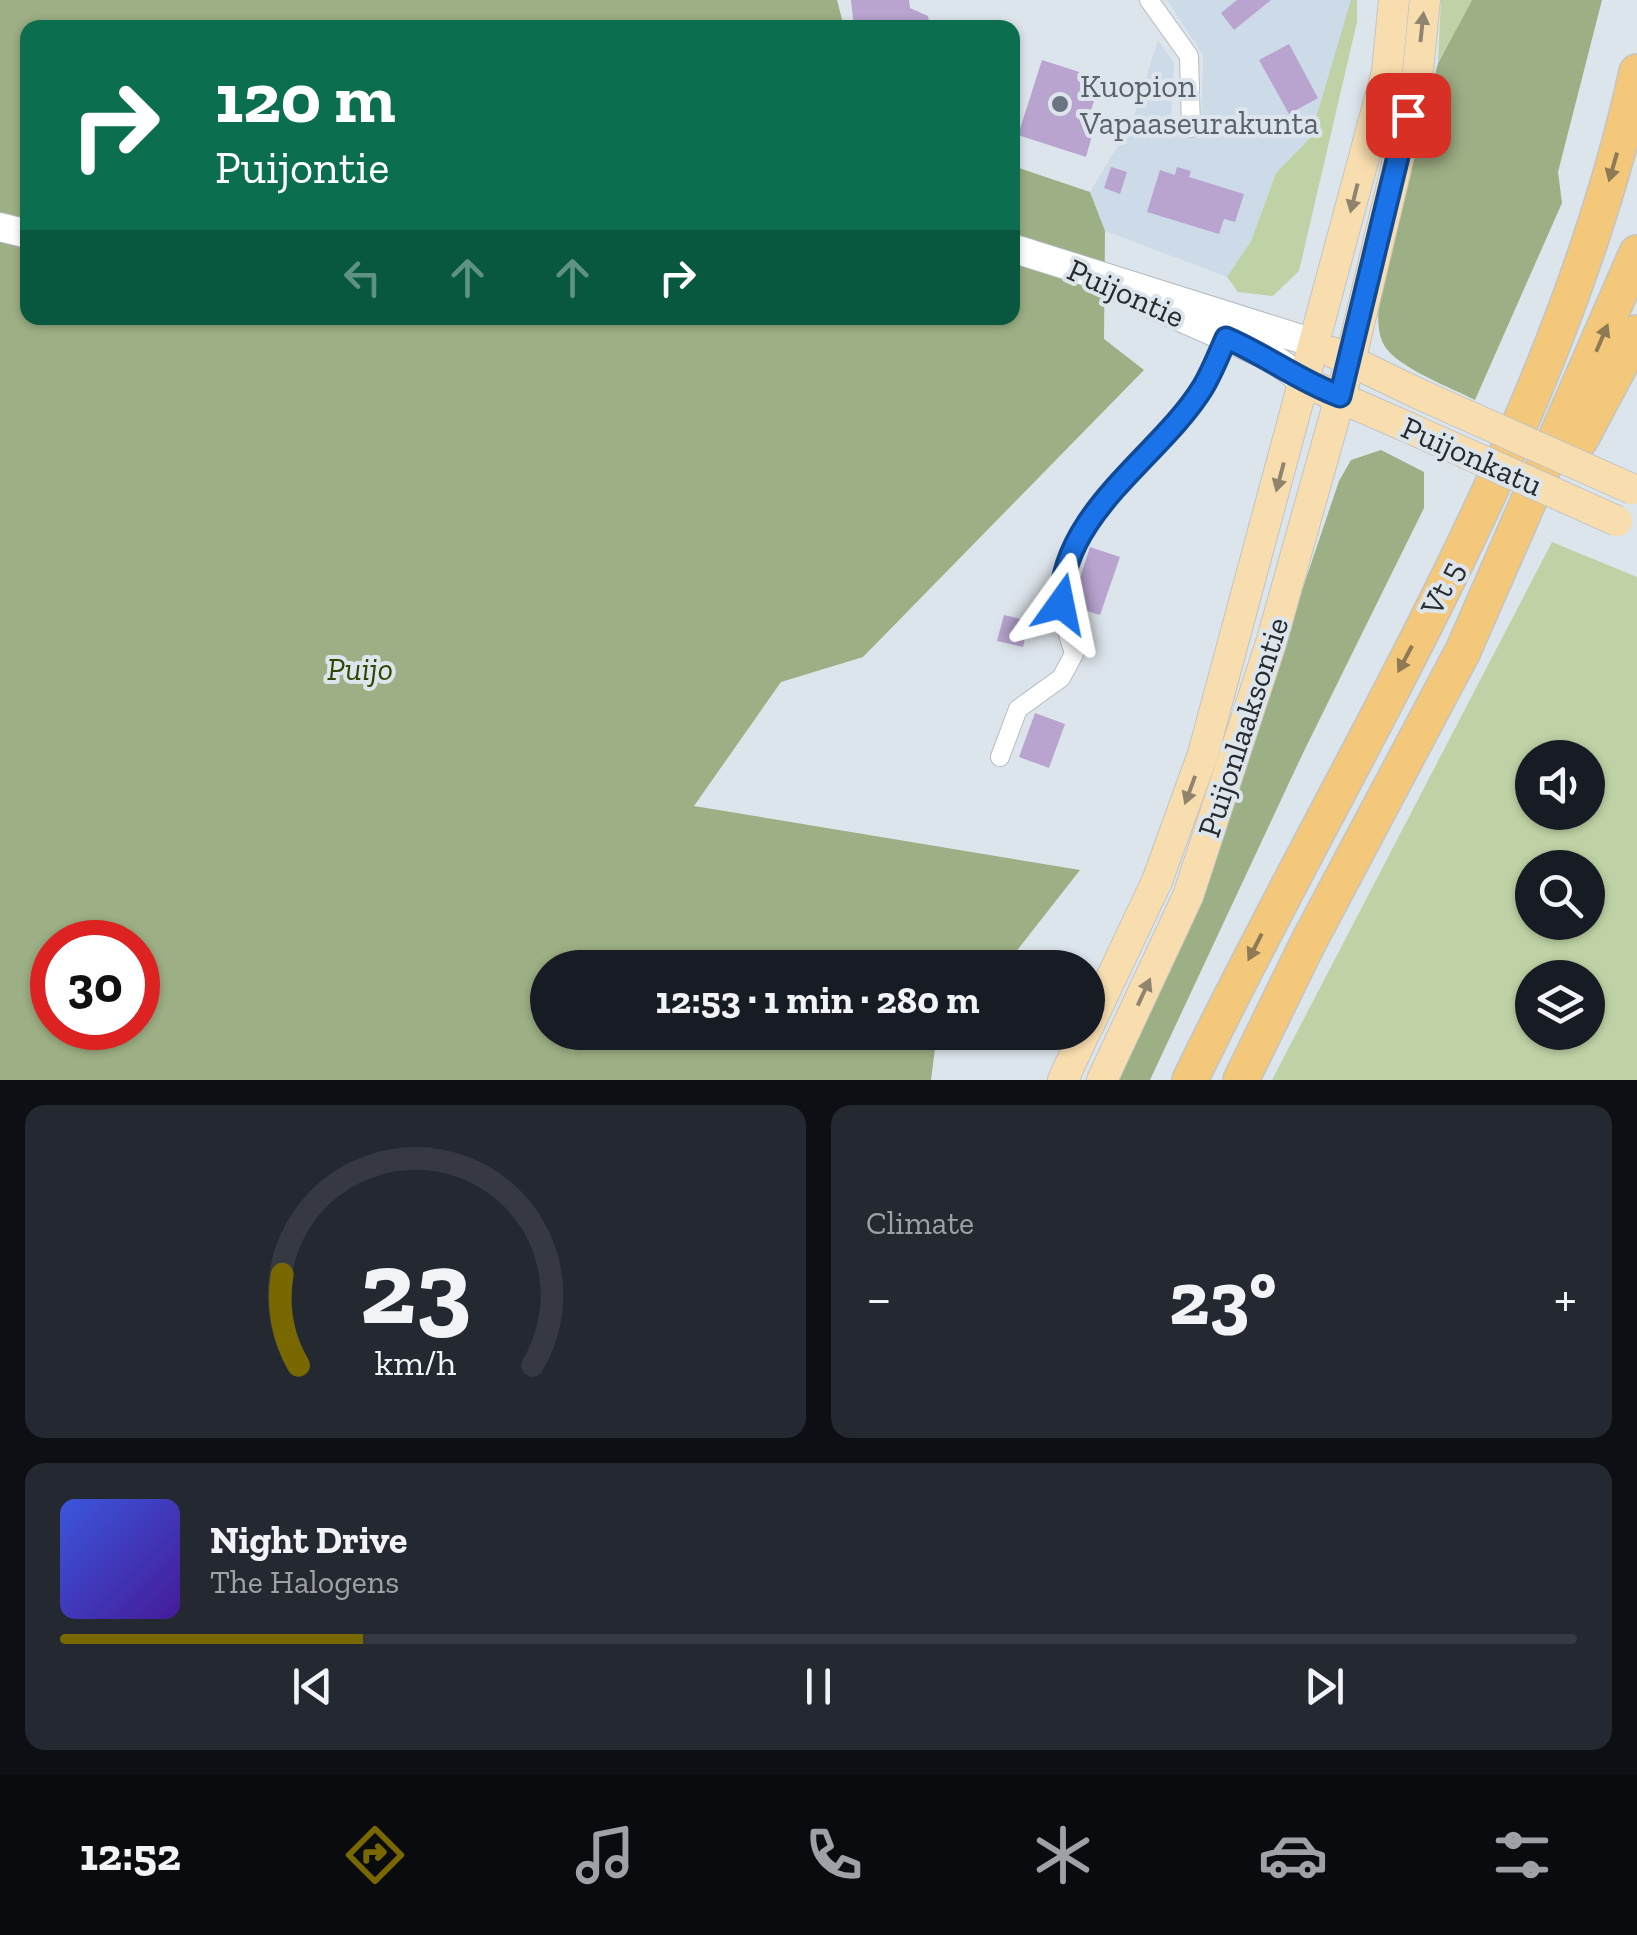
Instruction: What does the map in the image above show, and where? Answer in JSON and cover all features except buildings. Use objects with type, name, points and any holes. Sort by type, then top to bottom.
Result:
[{"type":"highway","name":"Vt 5","points":[[1190,1080],[1345,772],[1453,569],[1541,378],[1612,173],[1637,72]]},
{"type":"highway","name":"Vt 5","points":[[1241,1080],[1308,943],[1463,651],[1637,253]]},
{"type":"highway","points":[[1463,651],[1637,333]]},
{"type":"main road","name":"Puijonlaaksontie","points":[[1105,990],[1157,881],[1203,754],[1317,344],[1386,72],[1394,0]]},
{"type":"main road","name":"Puijonlaaksontie","points":[[1102,1080],[1188,896],[1272,643],[1350,362],[1417,80],[1425,0]]},
{"type":"main road","name":"Puijonkatu","points":[[1317,344],[1634,490]]},
{"type":"main road","name":"Puijonkatu","points":[[1306,384],[1630,526]]},
{"type":"main road","name":"Puijonlaaksontie","points":[[1063,1080],[1077,1050]]},
{"type":"street","points":[[1149,0],[1189,56],[1190,128]]},
{"type":"street","name":"Puijontie","points":[[1020,250],[1232,327],[1317,344]]},
{"type":"street","points":[[1000,756],[1018,709],[1061,678],[1074,654],[1060,594],[1073,552],[1105,499],[1202,389],[1232,327]]},
{"type":"street","name":"Puijontie","points":[[1232,327],[1306,384]]},
{"type":"shaded area","points":[[1167,0],[1352,0],[1310,138],[1276,173],[1251,241],[1227,277],[1105,231],[1090,192],[1132,122],[1158,40],[1174,63],[1171,122],[1201,137],[1203,55]]},
{"type":"green space","name":"Puijo","points":[[0,0],[837,0],[842,20],[20,20],[20,325],[1020,325],[1020,168],[1090,192],[1105,231],[1104,339],[1144,370],[863,657],[781,682],[694,806],[1080,870],[1017,950],[530,950],[530,1050],[935,1050],[931,1080],[0,1080]]},
{"type":"green space","points":[[1351,0],[1357,0],[1357,22],[1299,271],[1273,296],[1238,292],[1227,277],[1251,241],[1276,173],[1310,138]]},
{"type":"green space","points":[[1441,0],[1472,0],[1438,62]]},
{"type":"green space","points":[[1472,0],[1602,0],[1558,172],[1562,203],[1475,400],[1412,369],[1390,353],[1381,339],[1378,317],[1380,288],[1438,63]]},
{"type":"green space","points":[[1381,450],[1424,472],[1424,508],[1303,753],[1150,1080],[1119,1080],[1196,904],[1339,481],[1351,460]]},
{"type":"green space","points":[[1552,542],[1637,577],[1637,1080],[1272,1080]]},
{"type":"place","name":"Kuopion Vapaaseurakunta","points":[[1060,104]]},
{"type":"route","points":[[1061,604],[1060,584],[1090,522],[1105,499],[1202,389],[1226,338],[1273,358],[1306,384],[1340,396],[1408,115]]}]
